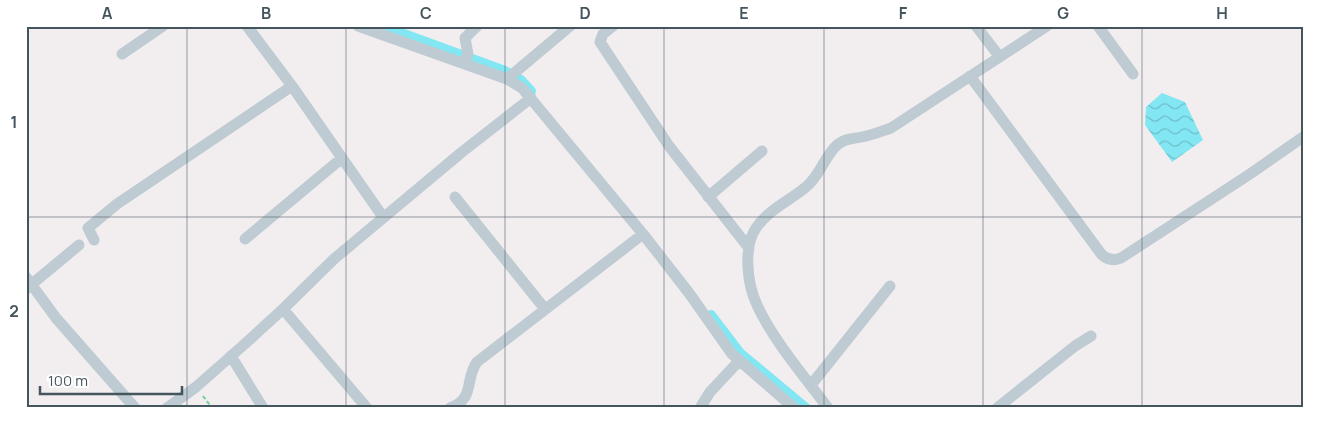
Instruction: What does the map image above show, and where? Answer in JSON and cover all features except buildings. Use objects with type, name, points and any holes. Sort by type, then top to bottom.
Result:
[{"type":"street","points":[[122,54],[163,26]]},
{"type":"street","points":[[247,26],[292,86],[383,217]]},
{"type":"street","points":[[466,59],[465,38],[477,26]]},
{"type":"street","points":[[511,76],[570,26]]},
{"type":"street","points":[[976,26],[1000,56]]},
{"type":"street","points":[[828,408],[765,321],[756,303],[747,256],[750,240],[758,225],[778,205],[804,189],[814,180],[838,145],[847,139],[863,137],[891,128],[1047,26]]},
{"type":"street","points":[[1098,26],[1133,74]]},
{"type":"street","points":[[361,27],[466,59],[511,76],[643,234],[739,361],[794,408]]},
{"type":"street","points":[[608,28],[600,42],[669,146],[749,248]]},
{"type":"street","points":[[970,76],[1102,254],[1110,260],[1121,258],[1303,137]]},
{"type":"street","points":[[94,240],[88,228],[117,204],[292,86]]},
{"type":"street","points":[[167,408],[196,387],[283,310],[334,259],[383,217],[531,98]]},
{"type":"street","points":[[708,197],[762,151]]},
{"type":"street","points":[[245,239],[342,158]]},
{"type":"street","points":[[454,197],[545,309]]},
{"type":"street","points":[[450,408],[460,404],[466,397],[477,362],[643,234]]},
{"type":"street","points":[[79,246],[28,284],[135,408]]},
{"type":"street","points":[[811,385],[890,286]]},
{"type":"street","points":[[283,310],[367,408]]},
{"type":"street","points":[[997,408],[1075,346],[1091,336]]},
{"type":"street","points":[[231,356],[262,408]]},
{"type":"street","points":[[700,408],[710,392],[739,361]]},
{"type":"path","points":[[196,387],[212,408]]},
{"type":"water","points":[[1162,93],[1185,102],[1203,140],[1172,162],[1145,125],[1146,107]]},
{"type":"waterway","points":[[382,26],[505,71],[521,80],[531,91]]},
{"type":"waterway","points":[[711,315],[740,353],[806,408]]}]
